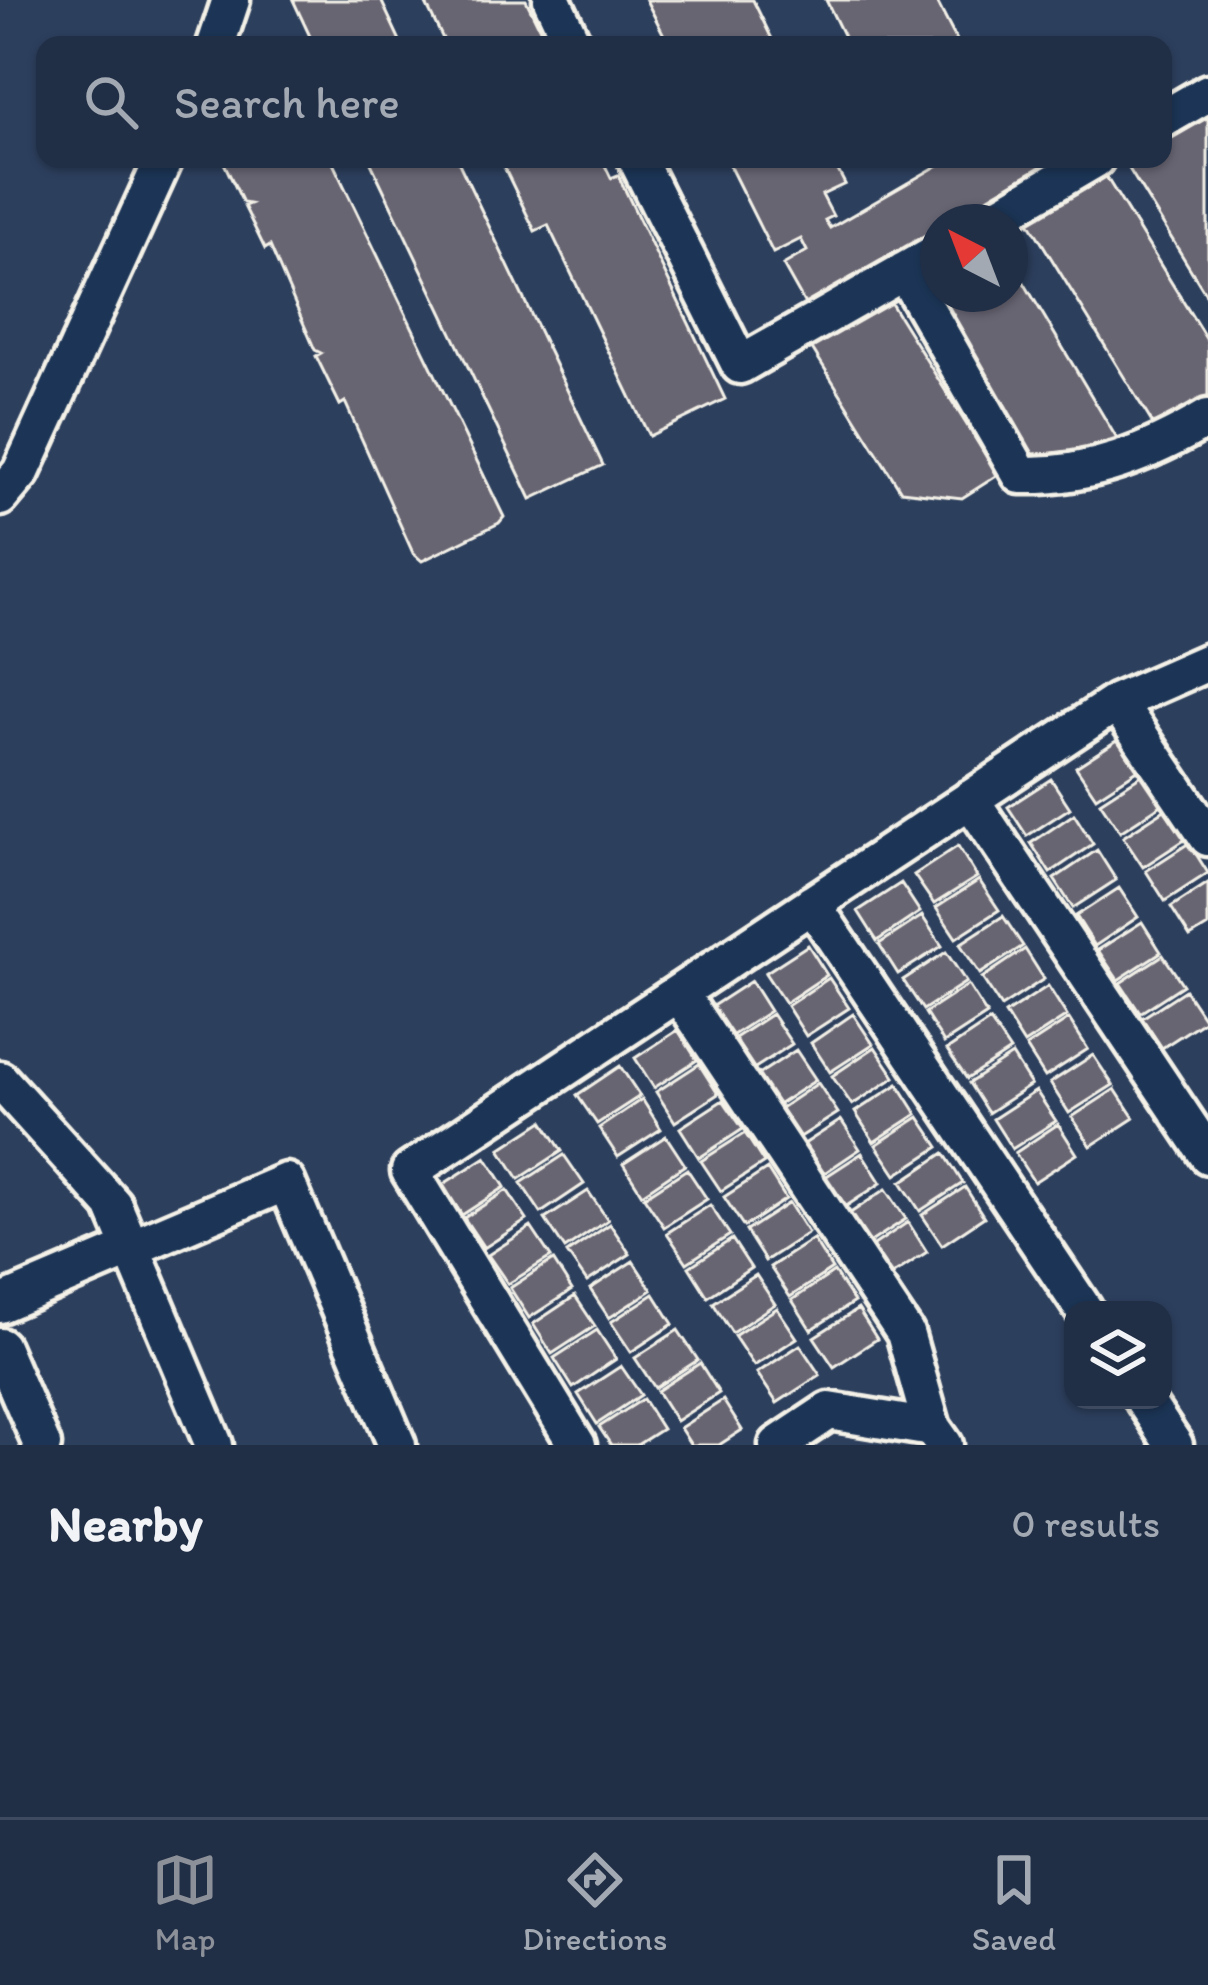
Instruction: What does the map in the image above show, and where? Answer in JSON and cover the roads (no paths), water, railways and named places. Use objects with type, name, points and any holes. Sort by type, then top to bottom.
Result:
[{"type":"street","points":[[219,36],[231,0]]},
{"type":"street","points":[[552,0],[569,36]]},
{"type":"street","points":[[1172,114],[1208,93]]},
{"type":"street","points":[[0,497],[21,472],[160,168]]},
{"type":"street","points":[[642,168],[740,365],[920,262]]},
{"type":"street","points":[[1019,204],[1080,168]]},
{"type":"street","points":[[904,271],[1021,475],[1055,476],[1148,454],[1208,418]]},
{"type":"street","points":[[577,1445],[410,1171],[1117,702],[1208,662]]},
{"type":"street","points":[[1117,702],[1208,837]]},
{"type":"street","points":[[970,799],[1208,1155]]},
{"type":"street","points":[[812,904],[1078,1301]]},
{"type":"street","points":[[679,993],[904,1334],[938,1437]]},
{"type":"street","points":[[0,1080],[113,1205],[214,1445]]},
{"type":"street","points":[[0,1304],[286,1181],[397,1445]]},
{"type":"street","points":[[0,1346],[42,1445]]},
{"type":"street","points":[[1150,1409],[1174,1445]]},
{"type":"street","points":[[778,1445],[829,1411],[938,1437]]}]
